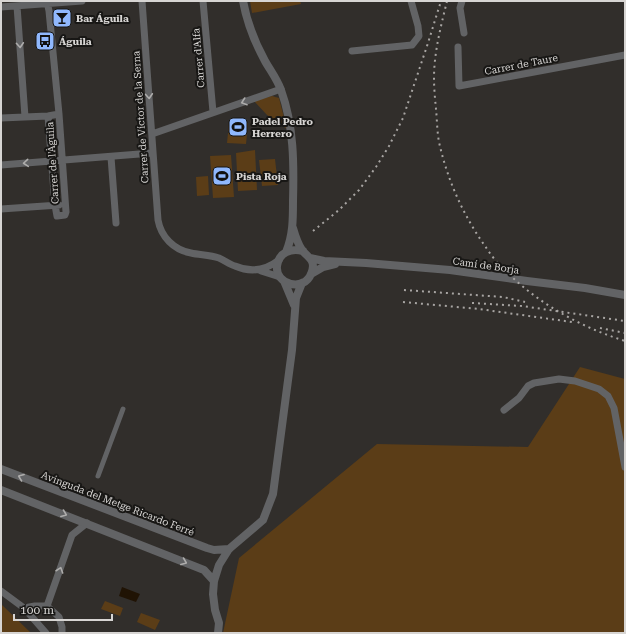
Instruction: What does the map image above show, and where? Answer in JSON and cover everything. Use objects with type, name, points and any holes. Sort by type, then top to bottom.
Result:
[{"type":"street","points":[[1,7],[47,2],[82,1]]},
{"type":"street","name":"Carrer de Víctor de la Serna","points":[[142,1],[152,134],[152,153],[158,220],[162,232],[168,241],[180,250],[219,258],[243,269],[256,270]]},
{"type":"street","name":"Carrer d'Alfa","points":[[203,1],[213,112]]},
{"type":"street","points":[[243,1],[253,38],[280,89],[290,125],[293,149],[292,227],[290,243],[286,252],[279,260],[267,268],[256,270]]},
{"type":"street","points":[[352,51],[412,45],[419,36],[418,26],[411,1]]},
{"type":"street","points":[[462,1],[460,8],[464,33]]},
{"type":"street","name":"Carrer de l'Àguila","points":[[47,2],[59,114],[65,215],[57,216],[54,205],[48,116]]},
{"type":"street","points":[[17,6],[25,117]]},
{"type":"street","name":"Carrer de Taure","points":[[458,47],[459,86],[625,54]]},
{"type":"street","points":[[152,134],[280,89]]},
{"type":"street","points":[[1,118],[48,116],[59,114]]},
{"type":"street","points":[[1,165],[152,153]]},
{"type":"street","points":[[111,157],[116,223]]},
{"type":"street","points":[[1,210],[62,204],[64,199]]},
{"type":"street","points":[[256,270],[268,272],[293,285],[302,283],[309,278],[312,263],[310,258],[302,251],[292,227]]},
{"type":"street","points":[[286,252],[297,250],[302,251]]},
{"type":"street","name":"Camí de Borja","points":[[310,258],[324,261],[450,270],[585,288],[625,295]]},
{"type":"street","points":[[279,260],[277,269],[294,302],[295,310]]},
{"type":"street","name":"Camí de Borja","points":[[311,274],[323,267],[343,262]]},
{"type":"street","points":[[218,633],[219,623],[215,610],[213,594],[214,581],[220,565],[229,549],[263,520],[273,494],[292,350],[296,298],[302,283]]},
{"type":"street","points":[[504,410],[519,398],[528,386],[534,382],[559,379],[576,381],[599,389],[608,396],[614,408],[625,467]]},
{"type":"street","points":[[98,476],[123,409]]},
{"type":"street","name":"Avinguda del Metge Ricardo Ferré","points":[[1,469],[207,548],[214,550],[229,549]]},
{"type":"street","points":[[1,490],[204,570],[214,581]]},
{"type":"street","points":[[47,606],[72,535],[88,523]]},
{"type":"street","points":[[1,591],[24,608],[46,633]]},
{"type":"street","points":[[24,608],[47,606],[59,616],[62,633]]},
{"type":"shaded area","points":[[250,1],[300,1],[301,4],[252,13]]},
{"type":"shaded area","points":[[272,96],[279,98],[287,129],[267,115],[254,101]]},
{"type":"shaded area","name":"Padel Pedro Herrero","points":[[229,122],[248,123],[247,133],[228,131]]},
{"type":"shaded area","points":[[228,133],[247,134],[246,144],[227,143]]},
{"type":"shaded area","points":[[255,150],[257,190],[238,191],[236,153]]},
{"type":"shaded area","name":"Pista Roja","points":[[231,155],[234,197],[213,198],[210,156]]},
{"type":"shaded area","points":[[275,159],[278,185],[262,186],[259,160]]},
{"type":"shaded area","points":[[208,176],[209,195],[197,196],[196,177]]},
{"type":"shaded area","points":[[580,367],[625,379],[625,633],[223,633],[239,558],[377,444],[528,447]]},
{"type":"shaded area","points":[[122,587],[140,594],[136,602],[119,596]]},
{"type":"shaded area","points":[[105,601],[123,608],[120,616],[101,609]]},
{"type":"shaded area","points":[[1,604],[30,632],[31,633],[1,633]]},
{"type":"shaded area","points":[[141,613],[160,620],[155,630],[137,622]]},
{"type":"railway","points":[[313,231],[339,210],[359,190],[389,146],[403,118],[441,1]]},
{"type":"railway","points":[[447,1],[435,59],[434,78],[438,138],[446,170],[463,209],[477,234],[493,257],[525,289],[556,310],[590,328],[625,341]]},
{"type":"railway","points":[[404,290],[503,297],[525,302]]},
{"type":"railway","points":[[403,302],[479,309],[572,322]]},
{"type":"railway","points":[[472,303],[522,306],[625,321]]},
{"type":"railway","points":[[600,328],[625,333]]},
{"type":"place","name":"Bar Águila","points":[[62,18]]},
{"type":"place","name":"Águila","points":[[45,41]]},
{"type":"place","name":"Padel Pedro Herrero","points":[[238,127]]},
{"type":"place","name":"Pista Roja","points":[[222,176]]}]
